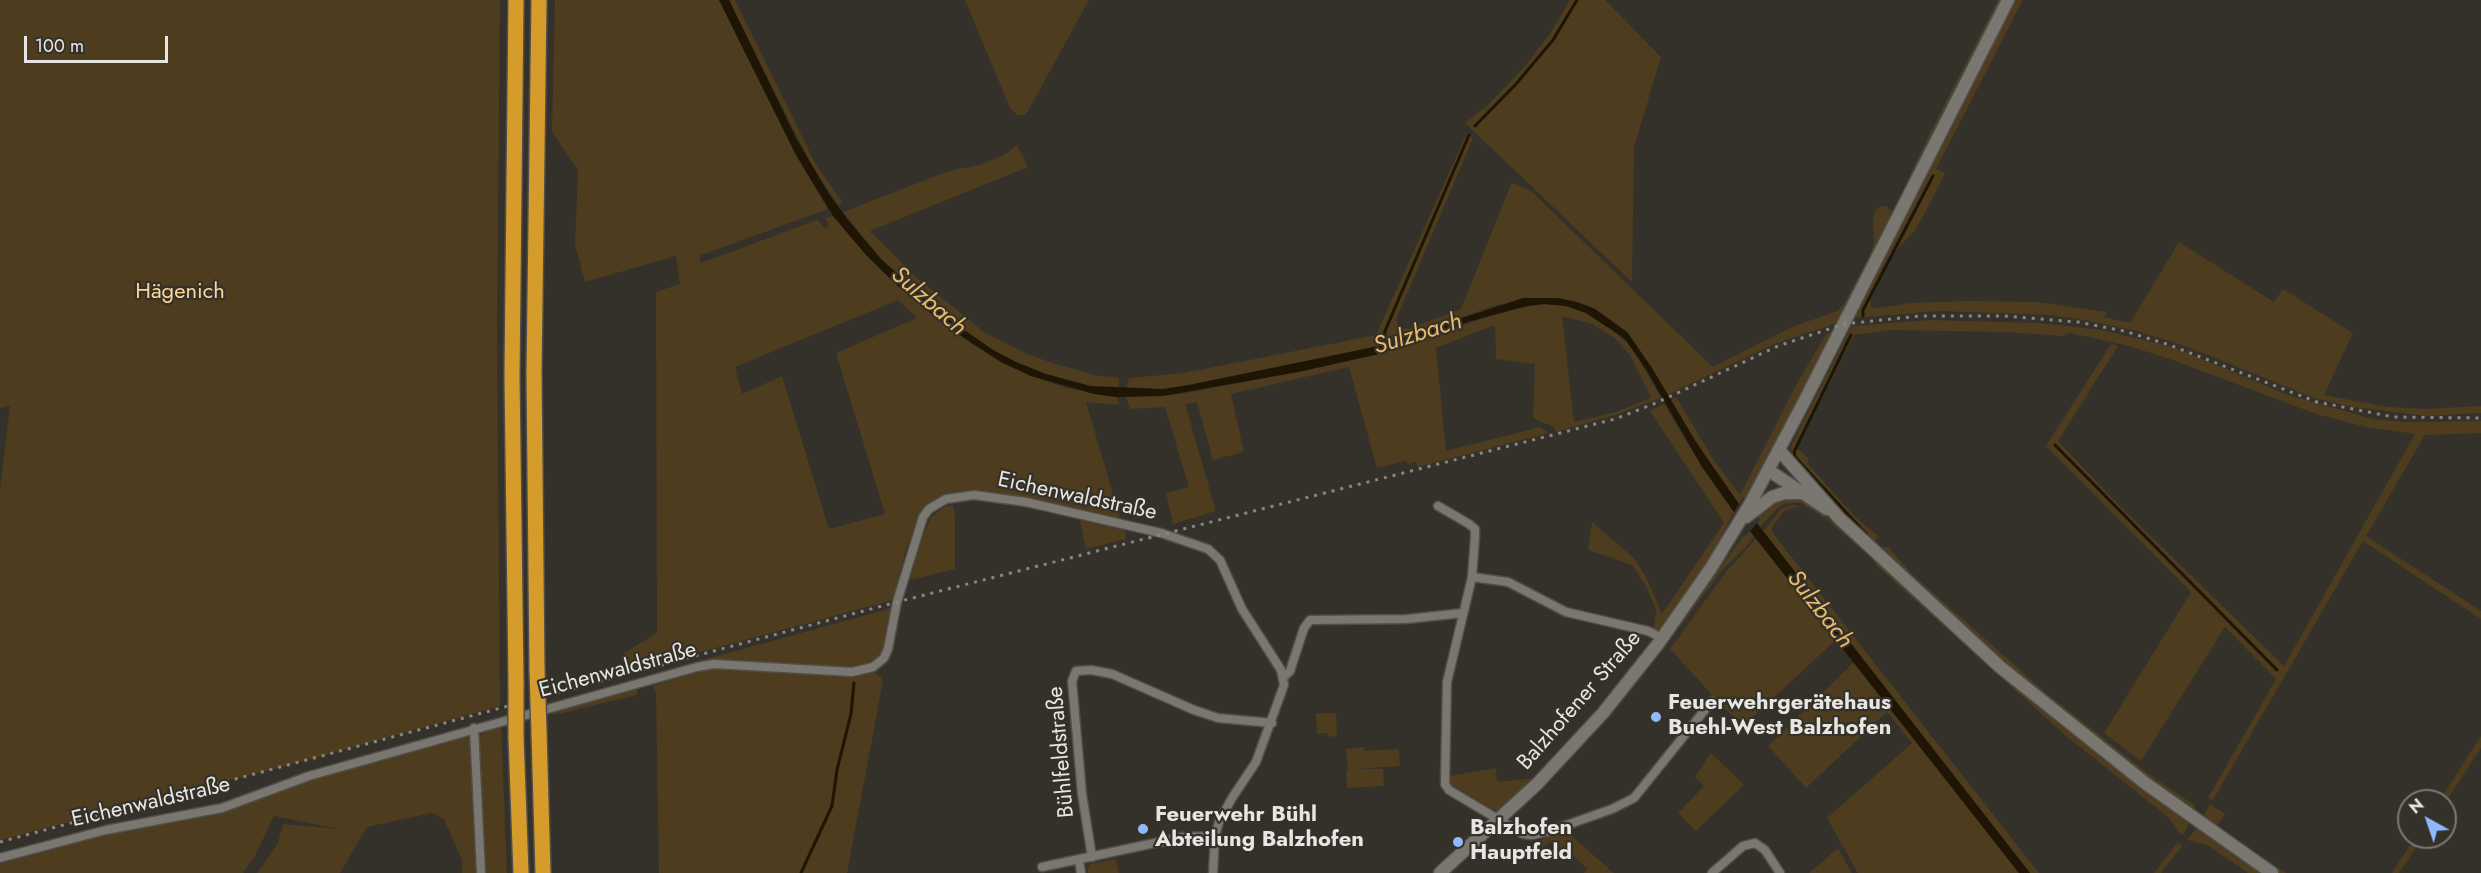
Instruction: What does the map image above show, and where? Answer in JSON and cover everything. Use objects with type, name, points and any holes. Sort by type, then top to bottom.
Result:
[{"type":"highway","points":[[516,0],[512,354],[516,737],[521,873]]},
{"type":"highway","points":[[539,0],[534,373],[537,670],[543,873]]},
{"type":"street","name":"Balzhofener Straße","points":[[1440,873],[1569,752],[1603,713],[1687,604],[1738,524],[1752,507],[1768,470],[2008,0]]},
{"type":"street","points":[[1779,450],[1839,518],[2000,667],[2145,783],[2272,873]]},
{"type":"street","points":[[1768,470],[1839,518]]},
{"type":"street","points":[[1752,507],[1784,493],[1802,493]]},
{"type":"street","name":"Eichenwaldstraße","points":[[0,858],[106,830],[222,808],[309,776],[474,728],[714,664],[852,672],[873,667],[884,658],[888,649],[897,602],[923,517],[935,504],[946,499],[974,495],[1026,502],[1161,533],[1212,552],[1223,564],[1242,609],[1284,677]]},
{"type":"street","points":[[1438,506],[1475,529],[1472,577],[1447,681],[1444,784],[1449,790],[1516,831],[1532,835],[1624,804],[1641,790],[1712,701]]},
{"type":"street","points":[[1472,577],[1508,582],[1566,612],[1648,631],[1662,638]]},
{"type":"street","points":[[1213,873],[1215,836],[1226,806],[1256,762],[1272,723],[1284,685],[1284,677],[1290,671],[1304,628],[1310,620],[1407,619],[1462,613]]},
{"type":"street","name":"Bühlfeldstraße","points":[[1092,856],[1082,795],[1072,681],[1076,671],[1091,670],[1112,674],[1212,716],[1272,723]]},
{"type":"street","points":[[474,728],[481,873]]},
{"type":"street","points":[[1042,867],[1183,837],[1215,836]]},
{"type":"street","points":[[1712,873],[1743,846],[1755,843],[1765,849],[1780,873]]},
{"type":"street","points":[[1079,860],[1081,873]]},
{"type":"green space","name":"Hägenich","points":[[0,0],[500,0],[497,328],[500,706],[300,762],[0,840],[0,489],[10,406],[0,408]]},
{"type":"green space","points":[[555,0],[719,0],[796,155],[828,209],[699,256],[701,263],[817,220],[825,229],[829,226],[825,218],[833,216],[881,270],[946,326],[972,344],[1001,362],[1031,376],[1067,388],[1117,397],[1119,405],[1086,402],[1121,521],[980,490],[951,493],[930,503],[917,521],[906,549],[893,600],[623,673],[624,653],[657,633],[656,292],[680,284],[676,256],[585,282],[575,245],[578,170],[552,132]],"holes":[[[898,300],[917,318],[836,353],[885,514],[829,529],[782,376],[742,394],[735,367]]]},
{"type":"green space","points":[[729,0],[735,0],[815,163],[843,203],[838,205],[812,166]]},
{"type":"green space","points":[[965,0],[1089,0],[1025,115],[1017,115],[1010,108]]},
{"type":"green space","points":[[1570,0],[1605,0],[1661,57],[1634,147],[1632,282],[1465,123],[1489,104],[1526,65],[1551,32]]},
{"type":"green space","points":[[1998,0],[2003,0],[1903,190],[1931,131]]},
{"type":"green space","points":[[2015,0],[2023,0],[1936,169],[1945,173],[1914,232],[1894,252],[1871,299],[1871,307],[1970,301],[2037,302],[2107,312],[2104,317],[2130,323],[2179,242],[2274,302],[2283,289],[2353,333],[2324,395],[2388,407],[2424,409],[2481,406],[2481,413],[2428,416],[2353,407],[2314,398],[2188,347],[2137,331],[2085,320],[2049,315],[1939,311],[1855,318]]},
{"type":"green space","points":[[1467,133],[1473,138],[1396,320],[1400,328],[1408,329],[1461,309],[1511,184],[1514,183],[1531,191],[1713,367],[1792,327],[1837,311],[1844,304],[1869,257],[1874,243],[1875,211],[1881,206],[1886,206],[1891,211],[1891,217],[1840,322],[1774,344],[1667,395],[1652,368],[1627,332],[1595,309],[1577,302],[1500,304],[1374,347],[1189,385],[1163,389],[1126,389],[1129,378],[1184,373],[1376,335]]},
{"type":"green space","points":[[1017,145],[1028,167],[870,231],[916,277],[984,332],[1023,352],[1052,363],[1095,375],[1119,378],[1119,389],[1090,386],[1046,374],[993,350],[947,318],[900,278],[881,259],[843,212],[949,171],[980,165],[1004,155]]},
{"type":"green space","points":[[1544,304],[1566,306],[1586,313],[1612,329],[1633,349],[1661,398],[1615,415],[1556,432],[1554,427],[1533,418],[1535,364],[1496,359],[1495,325],[1436,348],[1446,451],[1540,427],[1549,433],[1417,467],[1416,462],[1408,464],[1405,461],[1377,468],[1349,367],[1231,394],[1244,452],[1213,460],[1197,402],[1185,404],[1216,511],[1173,524],[1166,493],[1189,487],[1165,407],[1130,409],[1126,397],[1180,394],[1379,354],[1504,311]],"holes":[[[1562,316],[1592,324],[1613,337],[1630,355],[1651,398],[1616,412],[1574,422]]]},
{"type":"green space","points":[[1930,320],[2039,323],[2102,330],[2173,347],[2285,394],[2373,419],[2405,422],[2481,421],[2481,433],[2425,435],[2366,536],[2481,611],[2481,619],[2363,541],[2213,800],[2208,798],[2276,679],[2225,627],[2141,761],[2104,733],[2191,592],[2046,446],[2111,344],[2118,346],[2058,441],[2119,505],[2284,666],[2415,434],[2366,427],[2316,414],[2170,359],[2129,346],[2070,333],[2063,336],[2006,332],[1890,330],[1854,335],[1797,448],[1809,459],[1807,463],[1854,516],[1879,537],[1873,542],[1863,535],[1792,458],[1791,446],[1852,326]]},
{"type":"green space","points":[[1836,331],[1773,450],[1745,498],[1743,497],[1739,504],[1712,467],[1670,401],[1676,397],[1715,462],[1740,495],[1795,387],[1826,334]]},
{"type":"green space","points":[[1664,404],[1702,467],[1734,512],[1707,565],[1664,628],[1660,630],[1654,629],[1656,610],[1647,588],[1632,565],[1588,550],[1592,522],[1634,558],[1646,577],[1662,614],[1724,523],[1650,411]]},
{"type":"green space","points":[[1782,499],[1801,499],[1810,504],[1865,549],[1865,552],[1826,519],[1801,503],[1787,503],[1780,506],[1760,527],[1757,523],[1760,520],[1758,517],[1765,510]]},
{"type":"green space","points":[[953,505],[955,569],[910,580],[917,552],[930,519],[942,508]]},
{"type":"green space","points":[[1792,505],[1802,507],[1790,508],[1783,512],[1772,527],[1772,532],[2039,873],[2030,873],[1763,531],[1781,509]]},
{"type":"green space","points":[[1080,520],[1125,530],[1126,539],[1086,549]]},
{"type":"green space","points":[[1750,531],[1754,536],[1746,547],[1723,569],[1668,643],[1744,535],[1746,536]]},
{"type":"green space","points":[[1756,539],[1836,640],[1744,725],[1725,709],[1670,649],[1726,572]]},
{"type":"green space","points":[[1882,547],[1888,547],[1912,574],[2045,692],[2150,775],[2194,805],[2197,811],[2193,814],[2014,673],[1881,551]]},
{"type":"green space","points":[[1872,557],[2034,702],[2189,823],[2183,835],[2178,832],[2168,817],[2065,735],[1877,566]]},
{"type":"green space","points":[[892,608],[884,646],[879,656],[874,661],[858,668],[689,666],[692,663]]},
{"type":"green space","points":[[1854,662],[2019,873],[1858,873],[1827,818],[1912,743],[1887,712],[1806,788],[1768,746]]},
{"type":"green space","points":[[714,667],[872,671],[881,677],[883,681],[847,873],[659,873],[656,694],[653,686]]},
{"type":"green space","points":[[637,687],[637,695],[554,715],[554,710]]},
{"type":"green space","points":[[1316,713],[1336,713],[1337,736],[1329,737],[1328,733],[1317,734]]},
{"type":"green space","points":[[501,725],[507,873],[484,873],[484,867],[476,868],[476,873],[462,873],[462,860],[444,819],[432,813],[367,827],[340,873],[257,873],[278,843],[283,824],[339,829],[274,816],[255,856],[243,873],[0,873],[0,864],[115,832],[211,816],[437,740],[479,737],[488,728]]},
{"type":"green space","points":[[2481,736],[2481,748],[2454,789],[2447,789]]},
{"type":"green space","points":[[1364,747],[1365,751],[1399,749],[1400,766],[1356,769],[1383,769],[1384,786],[1347,788],[1346,749]]},
{"type":"green space","points":[[1711,753],[1744,785],[1696,831],[1678,813],[1704,786],[1695,777]]},
{"type":"green space","points":[[1496,768],[1497,782],[1537,778],[1500,813],[1448,783],[1449,776]]},
{"type":"green space","points":[[2210,804],[2225,814],[2217,826],[2286,873],[2279,873],[2202,819]]},
{"type":"green space","points":[[2196,829],[2262,873],[2248,873],[2207,845],[2187,840]]},
{"type":"green space","points":[[1566,831],[1614,873],[1584,873],[1587,869],[1573,855],[1560,855],[1553,841],[1537,850],[1535,842]]},
{"type":"green space","points":[[2178,842],[2182,846],[2161,873],[2154,873]]},
{"type":"green space","points":[[1838,848],[1852,873],[1809,873]]},
{"type":"green space","points":[[2407,849],[2415,849],[2399,873],[2392,873]]},
{"type":"green space","points":[[1116,859],[1119,873],[1088,873],[1090,864]]},
{"type":"water","name":"Sulzbach","points":[[719,0],[729,0],[796,138],[829,194],[848,220],[881,259],[947,318],[993,350],[1016,362],[1046,374],[1090,386],[1163,389],[1374,347],[1523,298],[1558,298],[1595,309],[1627,332],[1652,368],[1696,442],[1739,504],[1734,512],[1702,467],[1647,371],[1625,339],[1586,313],[1566,306],[1544,304],[1527,306],[1468,322],[1379,354],[1298,372],[1163,396],[1117,397],[1094,394],[1031,376],[1001,362],[946,326],[901,289],[866,255],[833,216],[796,155]]},
{"type":"water","name":"Sulzbach","points":[[1757,523],[2030,873],[2019,873],[1750,531]]},
{"type":"waterway","points":[[1475,126],[1516,84],[1553,40],[1577,0]]},
{"type":"waterway","name":"Sulzbach","points":[[1385,346],[1385,331],[1469,135]]},
{"type":"waterway","points":[[1863,316],[1863,310],[1933,176]]},
{"type":"waterway","points":[[1851,335],[1794,452],[1795,457],[1867,535]]},
{"type":"waterway","points":[[2055,445],[2277,670]]},
{"type":"waterway","points":[[801,873],[832,806],[837,770],[851,714],[854,683]]},
{"type":"railway","points":[[0,842],[897,602],[1615,419],[1656,403],[1778,346],[1844,324],[1920,316],[2004,316],[2078,322],[2124,331],[2167,344],[2317,402],[2394,417],[2481,418]]},
{"type":"place","name":"Feuerwehrgerätehaus Buehl-West Balzhofen","points":[[1656,717]]},
{"type":"place","name":"Feuerwehr Bühl Abteilung Balzhofen","points":[[1143,829]]},
{"type":"place","name":"Balzhofen Hauptfeld","points":[[1458,842]]}]
